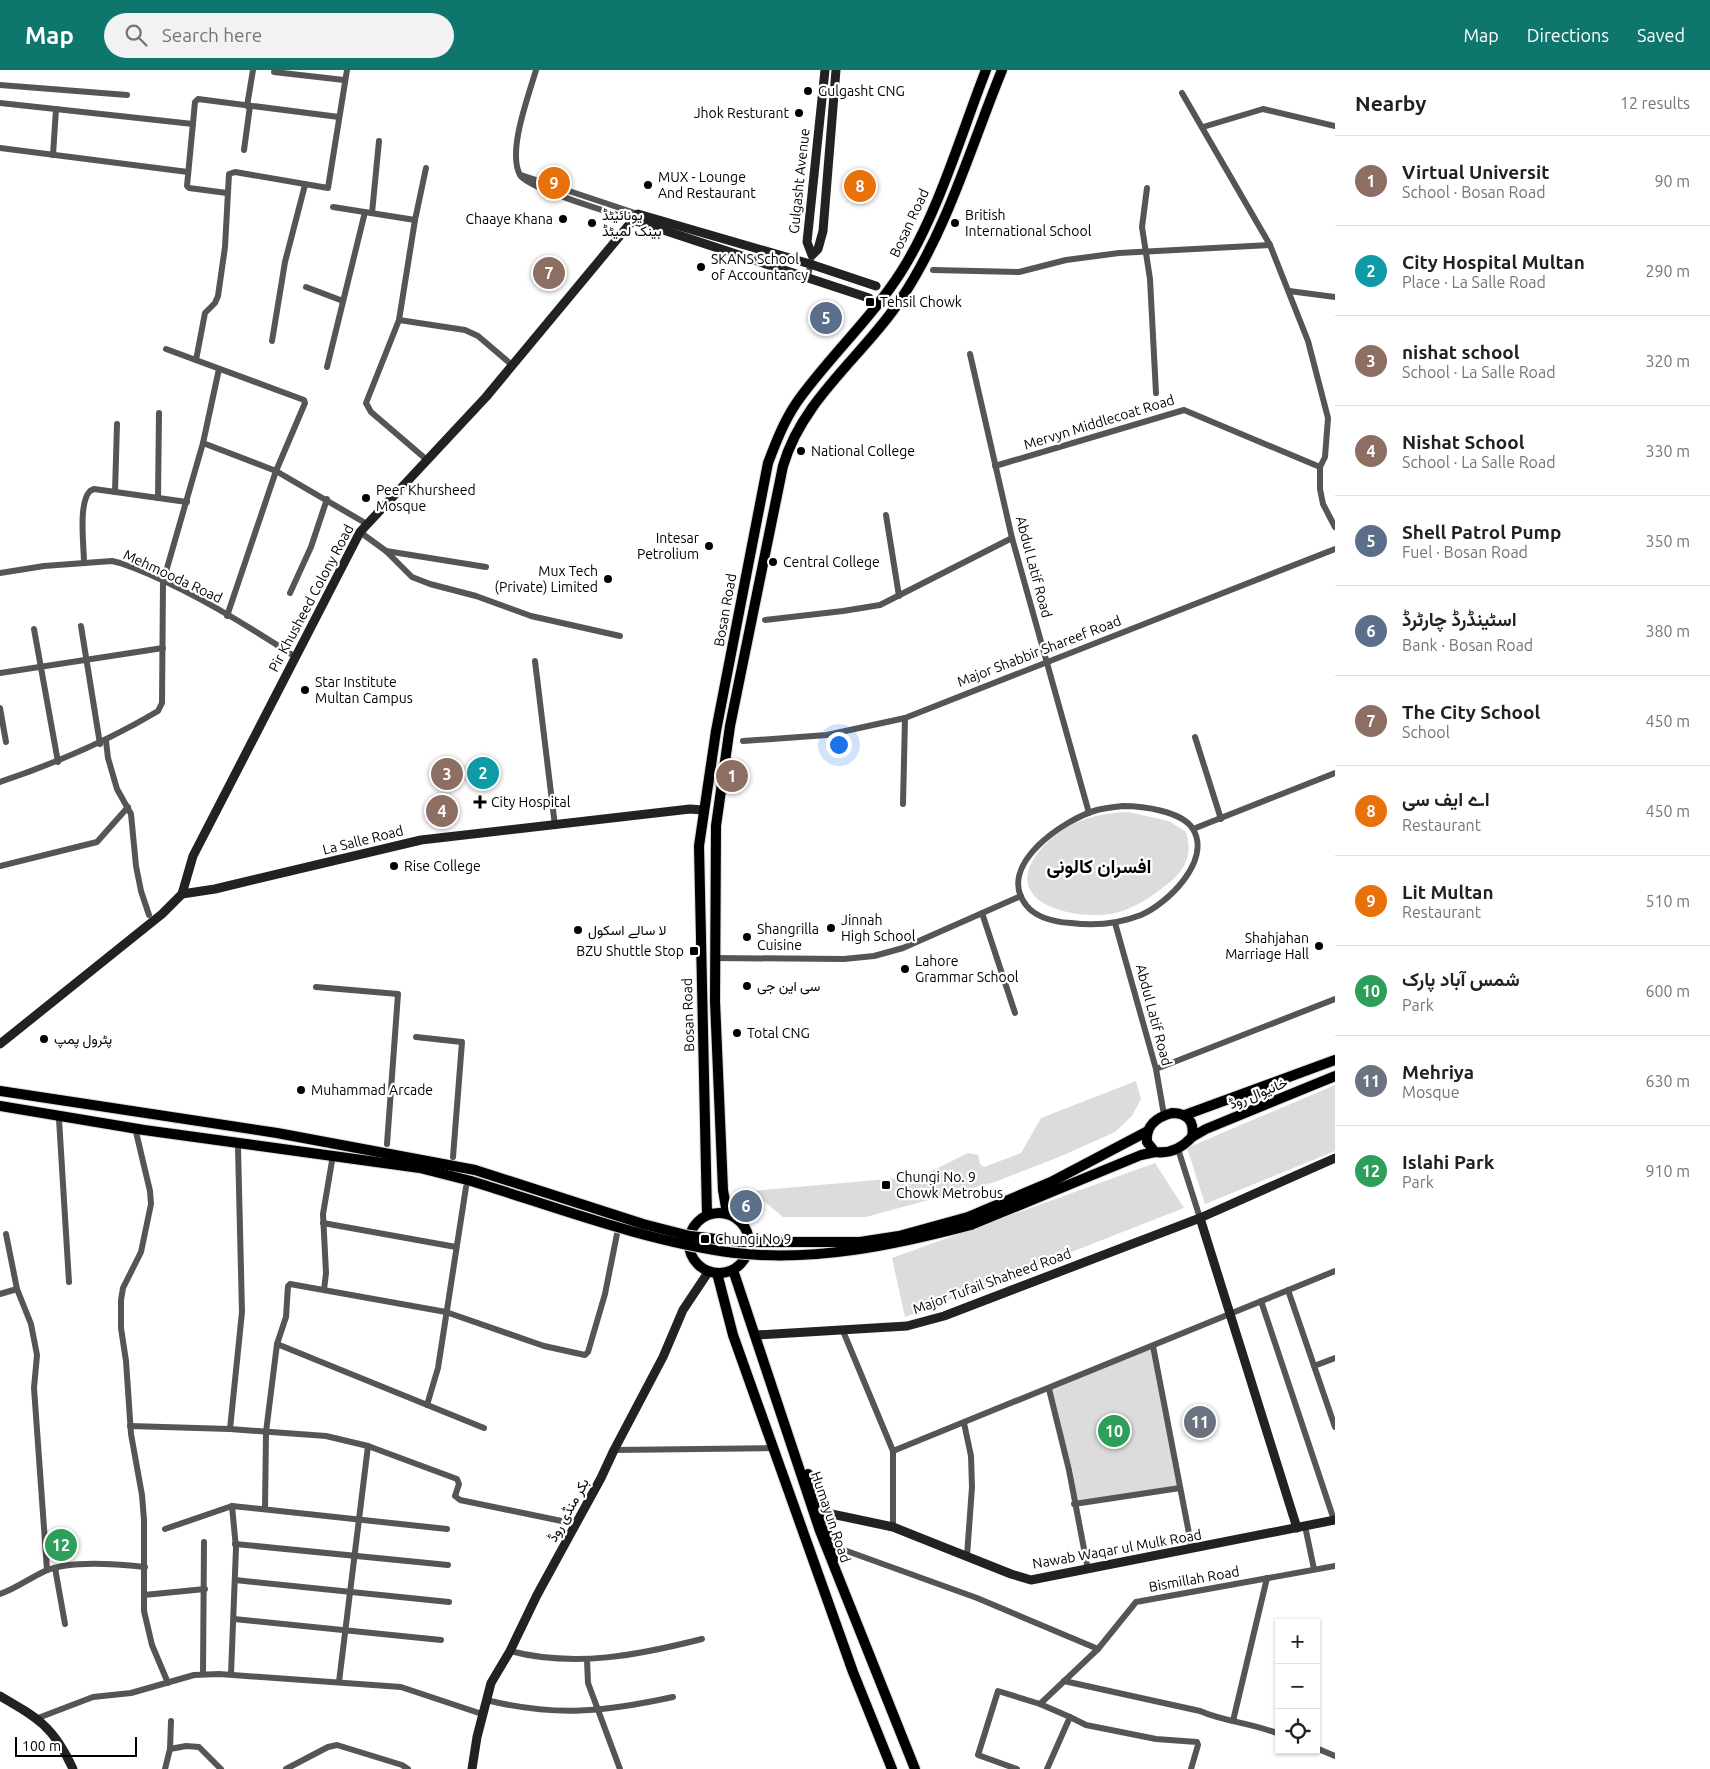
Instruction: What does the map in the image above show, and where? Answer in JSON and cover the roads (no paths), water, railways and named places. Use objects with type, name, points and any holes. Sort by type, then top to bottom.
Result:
[{"type":"main road","name":"Bosan Road","points":[[708,1215],[700,956],[699,846],[703,810],[760,497],[768,463],[777,438],[797,402],[878,304],[915,248],[948,171],[986,70]]},
{"type":"main road","name":"Bosan Road","points":[[727,1214],[723,1190],[715,958],[716,833],[730,726],[788,449],[802,422],[827,389],[893,312],[916,276],[944,220],[1002,70]]},
{"type":"main road","points":[[0,1091],[277,1133],[417,1157],[476,1170],[620,1217],[690,1236],[781,1243],[860,1242],[970,1221],[1053,1181],[1148,1131],[1157,1119],[1164,1115],[1172,1113],[1185,1115],[1335,1060]]},
{"type":"main road","name":"خانیوال روڈ","points":[[1192,1137],[1335,1076]]},
{"type":"main road","points":[[1272,1082],[1278,1099]]},
{"type":"main road","points":[[0,1106],[144,1130],[420,1168],[688,1246],[737,1253],[813,1253],[861,1250],[900,1244],[970,1221],[1141,1155],[1178,1149],[1192,1137],[1192,1124],[1185,1115]]},
{"type":"main road","points":[[1148,1131],[1147,1142],[1155,1152]]},
{"type":"main road","points":[[727,1214],[736,1218],[744,1225],[750,1243],[744,1260],[733,1270],[713,1272],[696,1262],[690,1247],[692,1230],[697,1223],[708,1215],[727,1214]]},
{"type":"main road","name":"Humayun Road","points":[[733,1270],[820,1531],[915,1769]]},
{"type":"main road","points":[[713,1272],[733,1335],[775,1448],[853,1672],[892,1769]]},
{"type":"main road","points":[[756,1335],[772,1372],[822,1512],[833,1546],[840,1582]]},
{"type":"street","points":[[244,150],[252,70]]},
{"type":"street","points":[[196,360],[205,313],[215,303],[218,296],[225,247],[228,178],[231,172],[306,185],[329,187],[347,70]]},
{"type":"street","points":[[536,70],[516,149],[520,174],[533,186],[636,217],[869,298]]},
{"type":"street","name":"Gulgasht Avenue","points":[[811,259],[818,249],[822,231],[836,70]]},
{"type":"street","name":"Gulgasht Avenue","points":[[811,259],[807,242],[822,71]]},
{"type":"street","points":[[274,72],[344,80]]},
{"type":"street","points":[[0,85],[127,94]]},
{"type":"street","points":[[1182,93],[1270,245],[1308,341],[1332,418],[1324,457],[1320,467],[1320,489],[1323,504],[1335,527]]},
{"type":"street","points":[[227,193],[189,188],[186,182],[198,99],[339,117]]},
{"type":"street","points":[[0,103],[193,124]]},
{"type":"street","points":[[52,155],[56,109]]},
{"type":"street","points":[[1203,127],[1263,109],[1335,126]]},
{"type":"street","points":[[327,367],[369,213],[380,141]]},
{"type":"street","points":[[0,148],[188,172]]},
{"type":"street","points":[[426,168],[415,220],[400,320],[366,403],[371,412],[427,460]]},
{"type":"street","points":[[272,341],[285,262],[306,185]]},
{"type":"street","points":[[1147,188],[1142,227],[1147,251],[1156,393]]},
{"type":"street","points":[[333,207],[415,220]]},
{"type":"street","points":[[636,217],[811,259],[876,286]]},
{"type":"street","name":"Pir Khusheed Colony Road","points":[[182,894],[193,856],[294,656],[360,532],[512,365],[636,217]]},
{"type":"street","points":[[932,270],[1019,272],[1066,260],[1147,251],[1270,245]]},
{"type":"street","points":[[808,277],[811,259]]},
{"type":"street","points":[[306,287],[344,301]]},
{"type":"street","points":[[1289,291],[1335,297]]},
{"type":"street","points":[[400,320],[465,330],[478,336],[512,365]]},
{"type":"street","points":[[166,349],[304,400],[276,471],[227,616]]},
{"type":"street","name":"Abdul Latif Road","points":[[970,354],[1012,538],[1089,813]]},
{"type":"street","points":[[0,782],[58,762],[103,743],[158,711],[162,703],[164,582],[203,443],[219,369]]},
{"type":"street","name":"Mervyn Middlecoat Road","points":[[996,466],[1184,410],[1320,467]]},
{"type":"street","points":[[158,498],[159,413]]},
{"type":"street","points":[[115,492],[117,424]]},
{"type":"street","points":[[203,443],[276,471],[367,524]]},
{"type":"street","points":[[84,563],[83,520],[86,494],[94,489],[187,502]]},
{"type":"street","points":[[290,593],[311,547],[327,499]]},
{"type":"street","points":[[886,515],[900,596]]},
{"type":"street","points":[[360,532],[386,551],[412,577],[430,584],[476,596],[531,616],[620,636]]},
{"type":"street","points":[[765,620],[860,609],[880,604],[900,596],[1012,538]]},
{"type":"street","name":"Major Shabbir Shareef Road","points":[[743,741],[827,735],[905,718],[1335,549]]},
{"type":"street","points":[[386,551],[486,568]]},
{"type":"street","name":"Mehmooda Road","points":[[0,573],[84,563],[112,561],[120,563],[164,582],[259,633],[294,656]]},
{"type":"street","points":[[81,626],[103,743],[121,800],[131,814],[137,874],[149,915]]},
{"type":"street","points":[[34,629],[58,762]]},
{"type":"street","points":[[0,673],[163,648]]},
{"type":"street","points":[[535,662],[555,826]]},
{"type":"street","points":[[0,708],[6,742]]},
{"type":"street","points":[[903,804],[905,718]]},
{"type":"street","points":[[1195,737],[1220,819]]},
{"type":"street","points":[[1193,829],[1335,774]]},
{"type":"street","points":[[1123,806],[1146,807],[1184,821],[1193,829],[1196,840],[1195,858],[1181,884],[1150,910],[1115,923],[1089,924],[1049,919],[1033,912],[1021,896],[1021,869],[1032,852],[1051,834],[1089,813],[1123,806]]},
{"type":"street","points":[[0,866],[97,842],[128,808]]},
{"type":"street","name":"La Salle Road","points":[[182,894],[215,889],[421,840],[703,810]]},
{"type":"street","points":[[0,1044],[162,914],[182,894]]},
{"type":"street","points":[[715,958],[844,959],[874,956],[903,948],[1021,896]]},
{"type":"street","points":[[982,913],[1015,1013]]},
{"type":"street","name":"Abdul Latif Road","points":[[1115,923],[1156,1069],[1164,1115]]},
{"type":"street","points":[[316,987],[398,994],[387,1144]]},
{"type":"street","points":[[1156,1069],[1335,999]]},
{"type":"street","points":[[416,1036],[462,1042],[453,1157]]},
{"type":"street","points":[[59,1119],[69,1282]]},
{"type":"street","points":[[136,1132],[150,1191],[150,1204],[141,1252],[126,1280],[121,1300],[130,1426],[142,1495],[144,1595],[147,1630],[168,1683]]},
{"type":"street","points":[[230,1429],[242,1312],[238,1147]]},
{"type":"street","points":[[1178,1149],[1229,1314],[1314,1569]]},
{"type":"street","name":"Major Tufail Shaheed Road","points":[[756,1335],[907,1326],[944,1316],[1200,1218],[1335,1158]]},
{"type":"street","points":[[324,1290],[326,1273],[323,1223],[332,1161]]},
{"type":"street","points":[[427,1405],[438,1368],[466,1187]]},
{"type":"street","points":[[323,1223],[456,1247]]},
{"type":"street","points":[[6,1234],[17,1288],[30,1324],[37,1354],[34,1388],[47,1570]]},
{"type":"street","points":[[264,1510],[266,1432],[277,1344],[286,1317],[288,1286],[293,1284],[446,1312],[544,1346],[586,1355],[605,1294],[617,1234]]},
{"type":"street","points":[[893,1451],[1335,1271]]},
{"type":"street","name":"بکر منڈی روڈ","points":[[472,1769],[482,1714],[491,1683],[510,1652],[537,1594],[601,1478],[663,1357],[683,1310],[713,1272]]},
{"type":"street","points":[[0,1294],[17,1288]]},
{"type":"street","points":[[1288,1290],[1335,1427]]},
{"type":"street","points":[[1261,1301],[1335,1520]]},
{"type":"street","points":[[843,1331],[893,1451],[894,1527]]},
{"type":"street","points":[[277,1344],[484,1428]]},
{"type":"street","points":[[1153,1346],[1192,1549]]},
{"type":"street","points":[[1314,1366],[1335,1358]]},
{"type":"street","points":[[1049,1389],[1069,1470],[1088,1570]]},
{"type":"street","points":[[964,1423],[971,1456],[972,1487],[967,1556]]},
{"type":"street","points":[[130,1426],[230,1429],[326,1436],[368,1446],[456,1479],[459,1484],[455,1496],[460,1500],[576,1524]]},
{"type":"street","points":[[339,1682],[368,1446]]},
{"type":"street","points":[[614,1450],[775,1448]]},
{"type":"street","points":[[1074,1504],[1180,1488]]},
{"type":"street","points":[[231,1674],[235,1580],[232,1506]]},
{"type":"street","points":[[165,1529],[232,1506],[447,1529]]},
{"type":"street","name":"Nawab Waqar ul Mulk Road","points":[[822,1512],[894,1527],[1010,1574],[1031,1580],[1335,1520]]},
{"type":"street","points":[[203,1674],[204,1542]]},
{"type":"street","points":[[235,1544],[448,1565]]},
{"type":"street","points":[[833,1546],[977,1598],[1098,1649]]},
{"type":"street","points":[[0,1594],[47,1570],[55,1568],[95,1565],[144,1567]]},
{"type":"street","name":"Bismillah Road","points":[[1040,1704],[1098,1649],[1136,1602],[1335,1566]]},
{"type":"street","points":[[55,1568],[65,1624]]},
{"type":"street","points":[[1233,1721],[1267,1578]]},
{"type":"street","points":[[235,1580],[449,1602]]},
{"type":"street","points":[[144,1595],[205,1589]]},
{"type":"street","points":[[234,1619],[441,1640]]},
{"type":"street","points":[[510,1652],[587,1660],[656,1650],[702,1638]]},
{"type":"street","points":[[587,1660],[588,1683],[620,1769]]},
{"type":"street","points":[[38,1718],[93,1697],[131,1693],[203,1674],[231,1674],[339,1682],[415,1690],[482,1714]]},
{"type":"street","points":[[1064,1681],[1200,1711],[1213,1717],[1262,1727],[1275,1732]]},
{"type":"street","points":[[1017,1769],[978,1755],[998,1691],[1040,1704],[1086,1724],[1148,1738],[1197,1742],[1198,1745],[1191,1769]]},
{"type":"street","points":[[0,1696],[38,1718],[56,1736],[73,1769]]},
{"type":"street","points":[[486,1700],[525,1709],[551,1712],[598,1711],[673,1697]]},
{"type":"street","points":[[1048,1769],[1070,1716]]},
{"type":"street","points":[[165,1769],[170,1749],[170,1721]]},
{"type":"street","points":[[286,1769],[337,1745],[402,1765],[408,1769]]},
{"type":"street","points":[[170,1749],[186,1746],[199,1747],[221,1769]]},
{"type":"street","points":[[1320,1750],[1335,1756]]},
{"type":"place","name":"Gulgasht CNG","points":[[808,91]]},
{"type":"place","name":"Jhok Resturant","points":[[799,113]]},
{"type":"place","name":"Lit Multan","points":[[554,183]]},
{"type":"place","name":"MUX - Lounge And Restaurant","points":[[648,185]]},
{"type":"place","name":"اے ایف سی","points":[[860,186]]},
{"type":"place","name":"Chaaye Khana","points":[[563,219]]},
{"type":"place","name":"یونائیٹڈ بینک لمیٹڈ","points":[[592,223]]},
{"type":"place","name":"British International School","points":[[955,223]]},
{"type":"place","name":"SKANS School of Accountancy","points":[[701,267]]},
{"type":"place","name":"The City School","points":[[549,273]]},
{"type":"place","name":"Tehsil Chowk","points":[[870,302]]},
{"type":"place","name":"Shell Patrol Pump","points":[[826,318]]},
{"type":"place","name":"National College","points":[[801,451]]},
{"type":"place","name":"Peer Khursheed Mosque","points":[[366,498]]},
{"type":"place","name":"Intesar Petrolium","points":[[709,546]]},
{"type":"place","name":"Central College","points":[[773,562]]},
{"type":"place","name":"Mux Tech (Private) Limited","points":[[608,579]]},
{"type":"place","name":"Star Institute Multan Campus","points":[[305,690]]},
{"type":"place","name":"City Hospital Multan","points":[[483,773]]},
{"type":"place","name":"nishat school","points":[[447,774]]},
{"type":"place","name":"Virtual Universit","points":[[732,776]]},
{"type":"place","name":"City Hospital","points":[[480,802]]},
{"type":"place","name":"Nishat School","points":[[442,811]]},
{"type":"place","name":"Rise College","points":[[394,866]]},
{"type":"place","name":"Jinnah High School","points":[[831,928]]},
{"type":"place","name":"لا سالے اسکول","points":[[578,930]]},
{"type":"place","name":"Shangrilla Cuisine","points":[[747,937]]},
{"type":"place","name":"Shahjahan Marriage Hall","points":[[1319,946]]},
{"type":"place","name":"BZU Shuttle Stop","points":[[694,951]]},
{"type":"place","name":"Lahore Grammar School","points":[[905,969]]},
{"type":"place","name":"سی این جی","points":[[747,986]]},
{"type":"place","name":"Total CNG","points":[[737,1033]]},
{"type":"place","name":"پٹرول پمپ","points":[[44,1039]]},
{"type":"place","name":"Muhammad Arcade","points":[[301,1090]]},
{"type":"place","name":"Chungi No. 9 Chowk Metrobus","points":[[886,1185]]},
{"type":"place","name":"اسٹینڈرڈ چارٹرڈ","points":[[746,1206]]},
{"type":"place","name":"Chungi No 9","points":[[705,1239]]},
{"type":"place","name":"Mehriya","points":[[1200,1422]]},
{"type":"place","name":"شمس آباد پارک","points":[[1114,1431]]},
{"type":"place","name":"Islahi Park","points":[[61,1545]]},
{"type":"district","name":"افسران کالونی","points":[[1099,866]]}]
